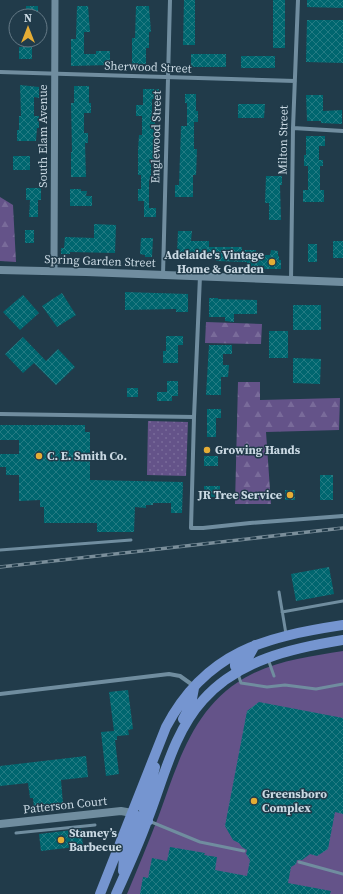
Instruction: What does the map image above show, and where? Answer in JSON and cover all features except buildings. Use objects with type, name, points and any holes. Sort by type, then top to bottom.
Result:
[{"type":"main road","name":"Spring Garden Street","points":[[0,270],[343,282]]},
{"type":"main road","points":[[100,894],[166,727],[175,710],[195,686],[211,670],[223,661],[255,645],[286,635],[343,625]]},
{"type":"main road","points":[[116,894],[148,821],[178,741],[187,722],[203,700],[220,684],[238,672],[268,657],[289,650],[343,640]]},
{"type":"main road","points":[[238,672],[234,666],[235,664],[249,656],[255,645]]},
{"type":"main road","points":[[178,741],[183,718],[191,704],[195,686]]},
{"type":"main road","points":[[148,821],[143,807],[154,775],[154,757]]},
{"type":"main road","name":"Patterson Court","points":[[0,824],[121,811],[132,813]]},
{"type":"main road","points":[[122,881],[124,857],[138,821],[137,816],[132,813]]},
{"type":"street","name":"South Elam Avenue","points":[[54,271],[55,0]]},
{"type":"street","name":"Englewood Street","points":[[164,275],[170,0]]},
{"type":"street","name":"Milton Street","points":[[291,280],[293,128],[298,0]]},
{"type":"street","name":"Sherwood Street","points":[[0,72],[295,81]]},
{"type":"street","points":[[293,128],[343,131]]},
{"type":"street","points":[[200,276],[191,528],[343,516]]},
{"type":"street","points":[[0,414],[194,417]]},
{"type":"street","points":[[0,694],[169,674],[180,676],[195,686]]},
{"type":"lane","points":[[0,550],[131,540]]},
{"type":"lane","points":[[279,592],[286,635]]},
{"type":"lane","points":[[282,612],[343,601]]},
{"type":"lane","points":[[268,657],[274,676]]},
{"type":"lane","points":[[238,672],[241,683],[267,687],[285,685],[316,689],[343,684]]},
{"type":"lane","points":[[148,821],[200,842],[244,851]]},
{"type":"lane","points":[[16,833],[95,825]]},
{"type":"lane","points":[[299,862],[343,874]]},
{"type":"green space","points":[[0,197],[13,205],[16,262],[0,261]]},
{"type":"green space","points":[[206,322],[262,324],[261,344],[205,343]]},
{"type":"green space","points":[[238,382],[260,382],[260,400],[340,398],[339,430],[266,432],[271,504],[235,504]]},
{"type":"green space","points":[[148,421],[188,422],[186,476],[147,475]]},
{"type":"green space","name":"Greensboro Complex","points":[[343,651],[343,894],[127,894],[182,754],[203,716],[216,700],[232,686],[263,669],[296,659]]},
{"type":"railway","points":[[0,567],[343,528]]},
{"type":"place","name":"Adelaide's Vintage Home & Garden","points":[[272,262]]},
{"type":"place","name":"Growing Hands","points":[[207,450]]},
{"type":"place","name":"C. E. Smith Co.","points":[[39,456]]},
{"type":"place","name":"JR Tree Service","points":[[290,495]]},
{"type":"place","name":"Greensboro Complex","points":[[254,801]]},
{"type":"place","name":"Stamey’s Barbecue","points":[[61,840]]}]
